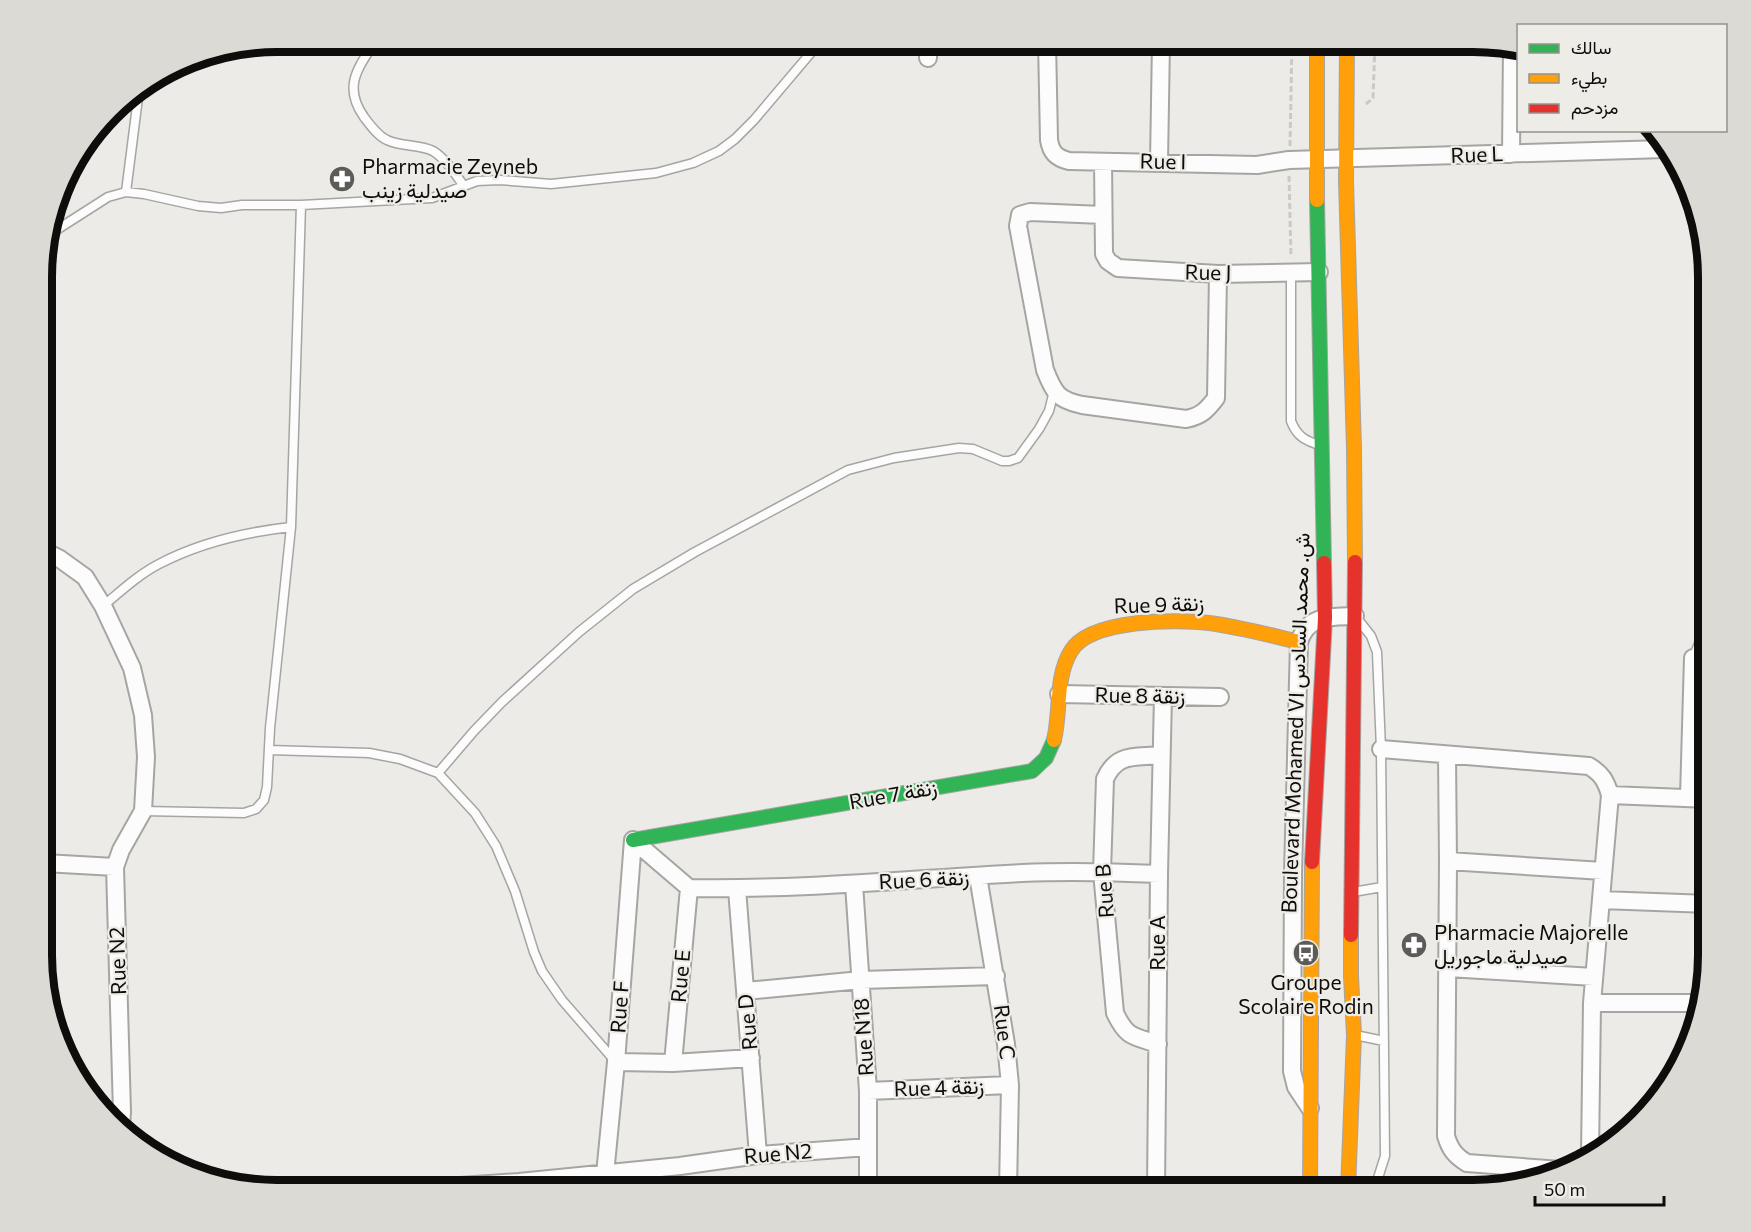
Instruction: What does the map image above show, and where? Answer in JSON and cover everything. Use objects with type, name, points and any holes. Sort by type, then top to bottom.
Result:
[{"type":"main road","name":"Boulevard Mohamed VI ش. محمد السادس","points":[[1310,1180],[1311,875],[1325,618],[1316,159],[1317,52]]},
{"type":"main road","points":[[1347,52],[1346,181],[1354,448],[1356,616],[1351,976],[1354,1035],[1348,1180]]},
{"type":"main road","name":"Rue 9 زنقة","points":[[1066,658],[1074,645],[1084,636],[1102,628],[1136,624],[1197,622],[1232,627],[1299,642]]},
{"type":"main road","name":"Rue 7 زنقة","points":[[633,840],[1032,771],[1041,765],[1051,750],[1057,730],[1059,694],[1066,658]]},
{"type":"street","name":"Rue I","points":[[1047,52],[1049,140],[1051,149],[1061,159],[1257,165],[1289,160]]},
{"type":"street","points":[[1159,162],[1161,52]]},
{"type":"street","points":[[1511,154],[1512,56]]},
{"type":"street","name":"Rue L","points":[[1289,160],[1658,149]]},
{"type":"street","points":[[1103,162],[1103,215],[1030,212],[1020,215],[1018,220],[1045,370],[1059,397],[1067,402],[1082,405],[1186,419],[1198,416],[1207,410],[1216,398],[1218,274]]},
{"type":"street","name":"Rue J","points":[[1103,215],[1104,254],[1112,265],[1126,270],[1218,274],[1319,272]]},
{"type":"street","points":[[52,554],[85,577],[103,606],[132,668],[142,715],[146,757],[143,811],[115,867],[52,863]]},
{"type":"street","points":[[1310,1107],[1301,1096],[1292,1071],[1293,874],[1299,642],[1309,625],[1325,618],[1356,616]]},
{"type":"street","points":[[1689,797],[1698,693]]},
{"type":"street","name":"Rue 8 زنقة","points":[[1059,694],[1220,697]]},
{"type":"street","name":"Rue A","points":[[1156,1180],[1163,696]]},
{"type":"street","points":[[1381,749],[1589,766],[1603,777],[1610,795],[1592,1003],[1590,1147]]},
{"type":"street","name":"Rue B","points":[[1158,1044],[1133,1036],[1123,1030],[1115,1013],[1102,872],[1105,779],[1110,768],[1119,759],[1161,755]]},
{"type":"street","points":[[1447,755],[1446,1136],[1450,1149],[1457,1158],[1467,1163],[1543,1169]]},
{"type":"street","points":[[1610,795],[1698,798]]},
{"type":"street","points":[[633,840],[689,888]]},
{"type":"street","name":"Rue F","points":[[605,1174],[633,840]]},
{"type":"street","points":[[1448,861],[1603,871]]},
{"type":"street","name":"Rue N2","points":[[115,867],[122,1116]]},
{"type":"street","name":"Rue 6 زنقة","points":[[689,888],[737,889],[854,884],[1023,873],[1159,874]]},
{"type":"street","points":[[1293,874],[1311,875]]},
{"type":"street","name":"Rue C","points":[[978,876],[1006,1044],[1010,1085],[1008,1180]]},
{"type":"street","name":"Rue N18","points":[[854,884],[868,1091],[868,1180]]},
{"type":"street","name":"Rue E","points":[[673,1063],[689,888]]},
{"type":"street","name":"Rue D","points":[[737,889],[758,1155]]},
{"type":"street","points":[[1600,900],[1698,903]]},
{"type":"street","points":[[1448,968],[1594,976]]},
{"type":"street","points":[[746,991],[861,980],[996,976]]},
{"type":"street","points":[[1592,1003],[1693,1004]]},
{"type":"street","points":[[1293,1009],[1310,1009]]},
{"type":"street","points":[[616,1062],[673,1063],[751,1058]]},
{"type":"street","name":"Rue 4 زنقة","points":[[868,1091],[1010,1085]]},
{"type":"street","name":"Rue N2","points":[[562,1180],[758,1155],[868,1147]]},
{"type":"lane","points":[[368,52],[353,79],[353,94],[358,108],[371,126],[386,139],[432,151],[447,163],[464,186]]},
{"type":"lane","points":[[58,229],[108,196],[126,192],[198,207],[221,208],[242,205],[301,205],[432,198],[477,181],[500,180],[551,184],[656,173],[693,163],[719,151],[735,139],[812,52]]},
{"type":"lane","points":[[126,192],[137,102]]},
{"type":"lane","points":[[143,811],[244,813],[256,809],[264,800],[291,527],[301,205]]},
{"type":"lane","points":[[1291,273],[1291,421],[1294,429],[1305,441],[1323,446]]},
{"type":"lane","points":[[438,773],[502,702],[579,632],[633,589],[695,552],[848,470],[894,458],[959,448],[973,449],[1002,461],[1017,458],[1040,429],[1049,411],[1054,391]]},
{"type":"lane","points":[[103,606],[130,583],[159,564],[200,547],[238,535],[291,527]]},
{"type":"lane","points":[[1356,616],[1371,636],[1377,652],[1381,749],[1385,1156],[1377,1180]]},
{"type":"lane","points":[[269,750],[369,753],[400,759],[438,773],[475,813],[496,846],[515,891],[542,971],[562,1000],[616,1062]]},
{"type":"lane","points":[[1353,892],[1382,887]]},
{"type":"lane","points":[[1354,1035],[1384,1041]]},
{"type":"traffic: fast","points":[[1317,200],[1324,563]]},
{"type":"traffic: fast","points":[[633,840],[1032,771],[1046,758],[1054,740]]},
{"type":"traffic: slow","points":[[1317,52],[1317,200]]},
{"type":"traffic: slow","points":[[1347,52],[1346,181],[1355,562]]},
{"type":"traffic: slow","points":[[1054,740],[1060,683],[1066,661],[1081,640],[1096,633],[1114,627],[1176,621],[1209,623],[1299,642]]},
{"type":"traffic: slow","points":[[1310,1180],[1312,862]]},
{"type":"traffic: slow","points":[[1348,1180],[1354,1035],[1351,935]]},
{"type":"traffic: jam","points":[[1351,935],[1355,562]]},
{"type":"traffic: jam","points":[[1312,862],[1325,618],[1324,563]]},
{"type":"place","name":"Pharmacie Zeyneb صيدلية زينب","points":[[342,179]]},
{"type":"place","name":"Pharmacie Majorelle صيدلية ماجوريل","points":[[1414,945]]},
{"type":"place","name":"Groupe Scolaire Rodin","points":[[1306,953]]}]
